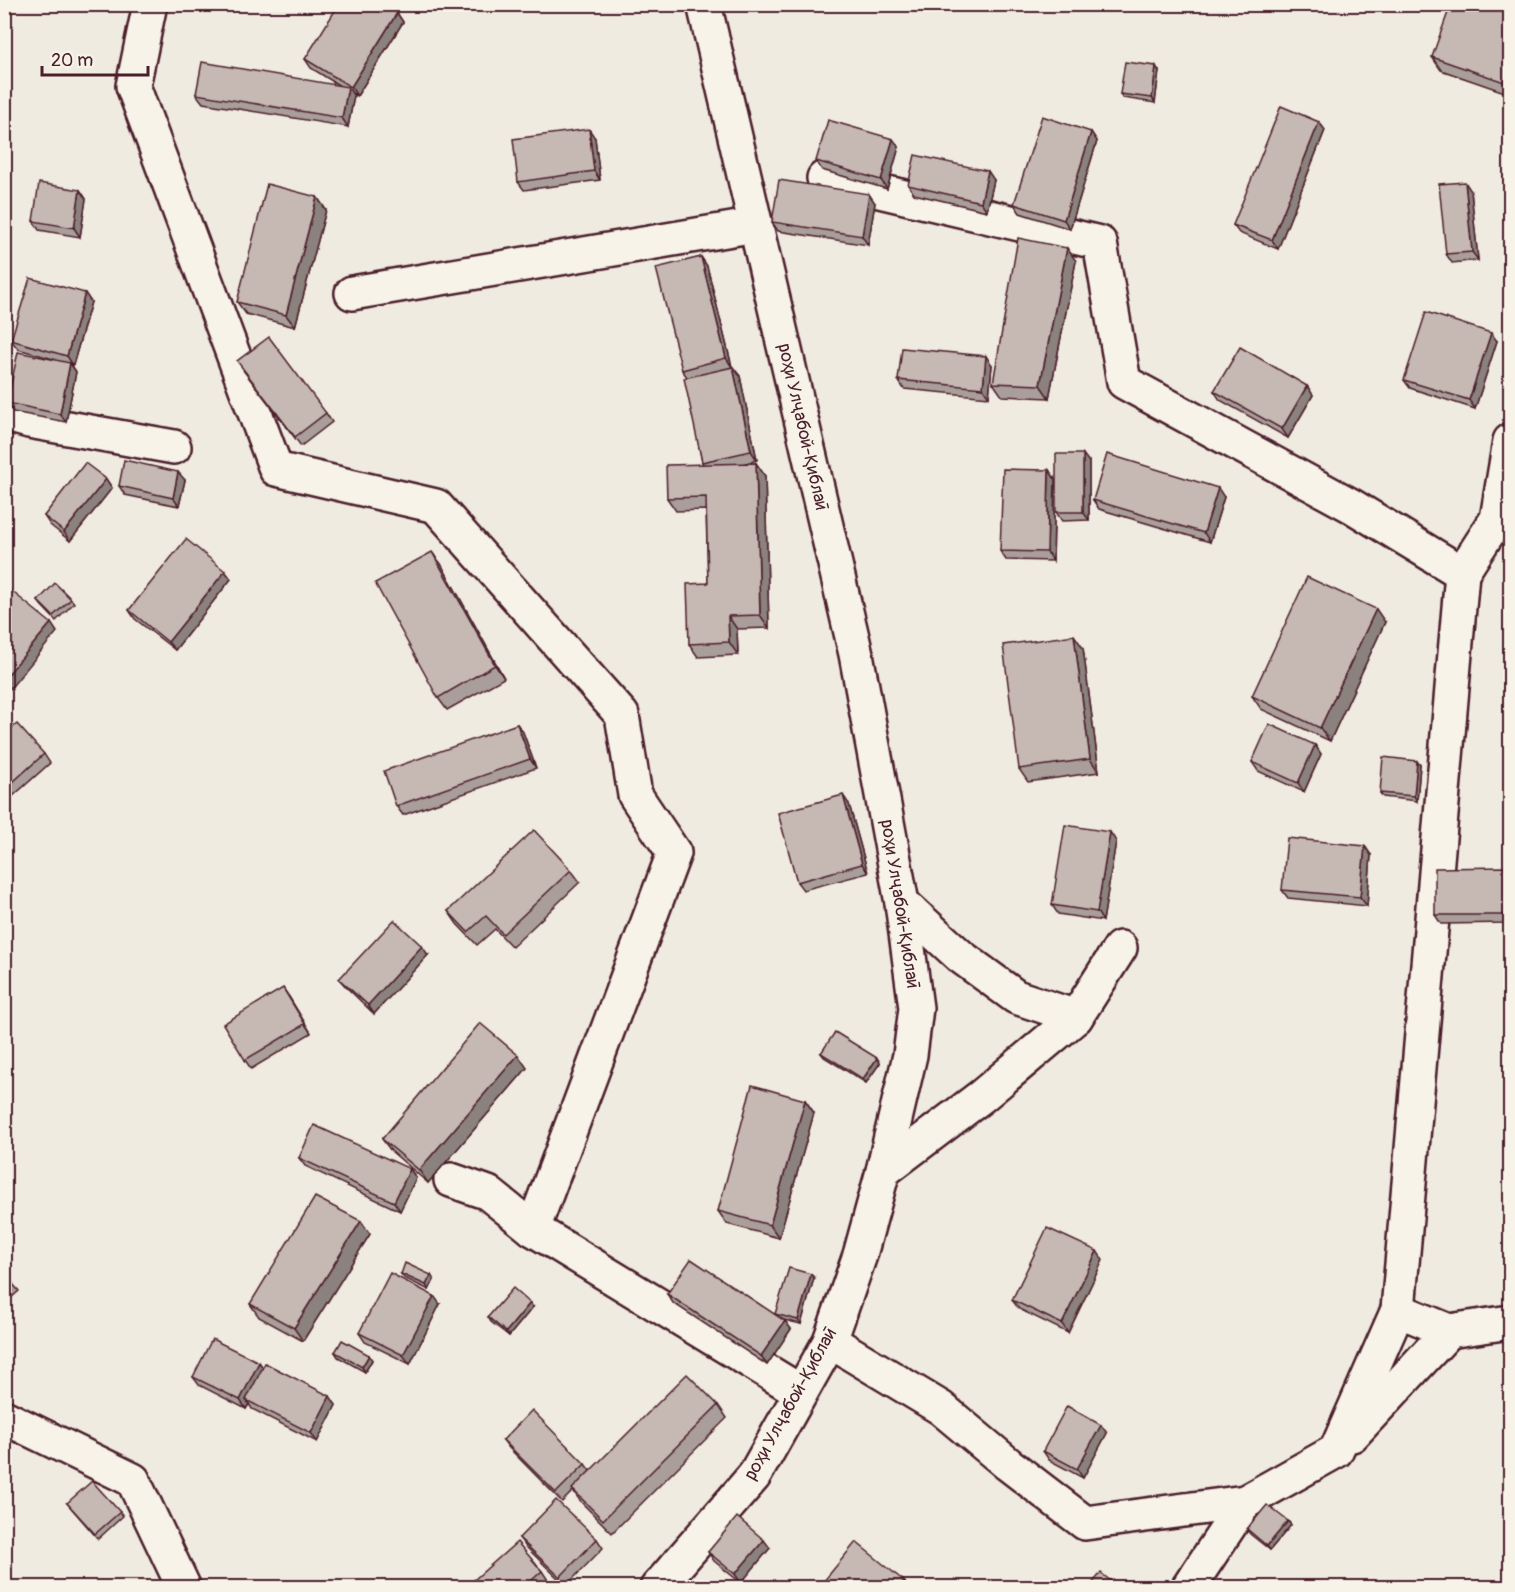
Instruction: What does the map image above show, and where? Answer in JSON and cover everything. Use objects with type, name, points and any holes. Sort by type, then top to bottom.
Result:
[{"type":"street","points":[[150,4],[133,86],[276,469],[436,506],[622,715],[635,795],[674,853],[533,1229]]},
{"type":"street","name":"роҳи Улҷабой-Қиблаӣ","points":[[657,1587],[754,1476],[830,1341],[860,1255],[882,1171],[910,1055],[916,1008],[902,903],[856,654],[704,4]]},
{"type":"street","points":[[824,178],[1100,243],[1124,382],[1352,506],[1462,573]]},
{"type":"street","points":[[352,293],[756,225]]},
{"type":"street","points":[[4,414],[29,421],[174,447]]},
{"type":"street","points":[[1336,1451],[1398,1310],[1462,573],[1497,519],[1510,441]]},
{"type":"street","points":[[902,903],[960,956],[1016,997],[1076,1017]]},
{"type":"street","points":[[882,1171],[982,1096],[1076,1017],[1120,948]]},
{"type":"street","points":[[451,1180],[488,1192],[533,1229],[801,1392]]},
{"type":"street","points":[[1398,1310],[1449,1331],[1510,1322]]},
{"type":"street","points":[[830,1341],[941,1408],[1008,1464],[1085,1523],[1245,1502],[1336,1451],[1449,1331]]},
{"type":"street","points":[[4,1418],[133,1480],[184,1587]]},
{"type":"street","points":[[1188,1587],[1245,1502]]},
{"type":"building","points":[[339,4],[383,4],[397,13],[351,87],[305,59]]},
{"type":"building","points":[[1451,4],[1510,4],[1510,84],[1432,57]]},
{"type":"building","points":[[202,62],[348,87],[342,118],[196,94]]},
{"type":"building","points":[[1125,62],[1156,66],[1152,98],[1120,94]]},
{"type":"building","points":[[1281,106],[1319,122],[1272,240],[1233,225]]},
{"type":"building","points":[[1042,116],[1091,132],[1064,220],[1014,204]]},
{"type":"building","points":[[828,120],[893,139],[881,180],[816,161]]},
{"type":"building","points":[[589,129],[594,171],[518,182],[513,139]]},
{"type":"building","points":[[915,155],[988,171],[981,202],[908,185]]},
{"type":"building","points":[[779,180],[869,194],[862,236],[772,222]]},
{"type":"building","points":[[1465,182],[1472,252],[1446,254],[1439,184]]},
{"type":"building","points":[[39,183],[80,190],[74,228],[33,221]]},
{"type":"building","points":[[267,184],[317,197],[286,315],[237,302]]},
{"type":"building","points":[[1018,238],[1067,248],[1040,385],[993,383]]},
{"type":"building","points":[[701,257],[726,358],[682,370],[656,268]]},
{"type":"building","points":[[30,278],[85,293],[67,356],[11,340]]},
{"type":"building","points":[[1426,312],[1491,333],[1469,400],[1404,380]]},
{"type":"building","points":[[269,337],[326,413],[295,437],[237,361]]},
{"type":"building","points":[[1240,347],[1307,386],[1282,429],[1214,391]]},
{"type":"building","points":[[902,348],[986,356],[983,388],[898,380]]},
{"type":"building","points":[[18,352],[70,363],[60,414],[7,403]]},
{"type":"building","points":[[733,367],[751,451],[702,462],[684,378]]},
{"type":"building","points":[[1056,454],[1083,454],[1083,512],[1056,512]]},
{"type":"building","points":[[1107,454],[1218,488],[1204,533],[1093,500]]},
{"type":"building","points":[[124,460],[178,472],[173,498],[119,486]]},
{"type":"building","points":[[85,463],[106,479],[64,532],[44,516]]},
{"type":"building","points":[[756,463],[760,615],[728,616],[729,642],[689,644],[687,584],[708,583],[706,497],[667,498],[666,465]]},
{"type":"building","points":[[1003,469],[1049,470],[1047,552],[1000,551]]},
{"type":"building","points":[[186,539],[225,571],[168,642],[129,610]]},
{"type":"building","points":[[432,552],[495,665],[438,698],[375,583]]},
{"type":"building","points":[[1307,577],[1376,609],[1320,728],[1252,696]]},
{"type":"building","points":[[55,583],[71,599],[53,616],[38,601]]},
{"type":"building","points":[[9,589],[51,623],[4,679],[4,594]]},
{"type":"building","points":[[1074,635],[1090,759],[1019,769],[1003,645]]},
{"type":"building","points":[[17,724],[44,754],[4,790],[4,735]]},
{"type":"building","points":[[517,724],[530,759],[396,806],[384,771]]},
{"type":"building","points":[[1269,724],[1315,745],[1298,783],[1252,762]]},
{"type":"building","points":[[1383,757],[1417,761],[1414,796],[1380,793]]},
{"type":"building","points":[[843,795],[862,864],[797,882],[778,813]]},
{"type":"building","points":[[1065,825],[1110,832],[1097,912],[1052,905]]},
{"type":"building","points":[[534,830],[571,870],[503,934],[486,916],[468,932],[448,911]]},
{"type":"building","points":[[1287,838],[1365,846],[1360,897],[1282,890]]},
{"type":"building","points":[[1507,867],[1507,915],[1435,915],[1435,868]]},
{"type":"building","points":[[394,920],[422,946],[368,1005],[339,979]]},
{"type":"building","points":[[283,988],[305,1024],[245,1060],[223,1024]]},
{"type":"building","points":[[480,1023],[518,1055],[419,1170],[382,1139]]},
{"type":"building","points":[[835,1032],[877,1058],[863,1079],[821,1053]]},
{"type":"building","points":[[752,1085],[805,1100],[770,1225],[718,1211]]},
{"type":"building","points":[[314,1125],[410,1169],[394,1202],[299,1158]]},
{"type":"building","points":[[315,1197],[361,1221],[294,1328],[250,1304]]},
{"type":"building","points":[[1047,1228],[1097,1251],[1062,1324],[1012,1300]]},
{"type":"building","points":[[691,1259],[785,1321],[761,1356],[667,1294]]},
{"type":"building","points":[[405,1263],[431,1275],[426,1285],[401,1274]]},
{"type":"building","points":[[789,1268],[811,1274],[798,1320],[775,1314]]},
{"type":"building","points":[[390,1273],[434,1296],[403,1355],[359,1333]]},
{"type":"building","points":[[4,1274],[13,1283],[4,1290]]},
{"type":"building","points":[[513,1288],[530,1303],[506,1332],[488,1317]]},
{"type":"building","points":[[212,1339],[259,1362],[240,1400],[193,1377]]},
{"type":"building","points":[[342,1340],[369,1355],[362,1367],[335,1352]]},
{"type":"building","points":[[265,1363],[330,1396],[311,1433],[246,1400]]},
{"type":"building","points":[[687,1374],[718,1405],[603,1520],[572,1489]]},
{"type":"building","points":[[1067,1406],[1101,1425],[1077,1469],[1043,1451]]},
{"type":"building","points":[[532,1410],[585,1464],[556,1493],[503,1440]]},
{"type":"building","points":[[92,1481],[120,1512],[95,1534],[67,1503]]},
{"type":"building","points":[[556,1500],[597,1539],[560,1577],[519,1538]]},
{"type":"building","points":[[1267,1505],[1288,1521],[1267,1546],[1247,1529]]},
{"type":"building","points":[[737,1517],[764,1540],[735,1574],[708,1552]]},
{"type":"building","points":[[517,1542],[542,1571],[524,1587],[466,1587]]},
{"type":"building","points":[[856,1542],[904,1581],[899,1587],[819,1587]]},
{"type":"building","points":[[1101,1573],[1118,1587],[1089,1587]]}]
